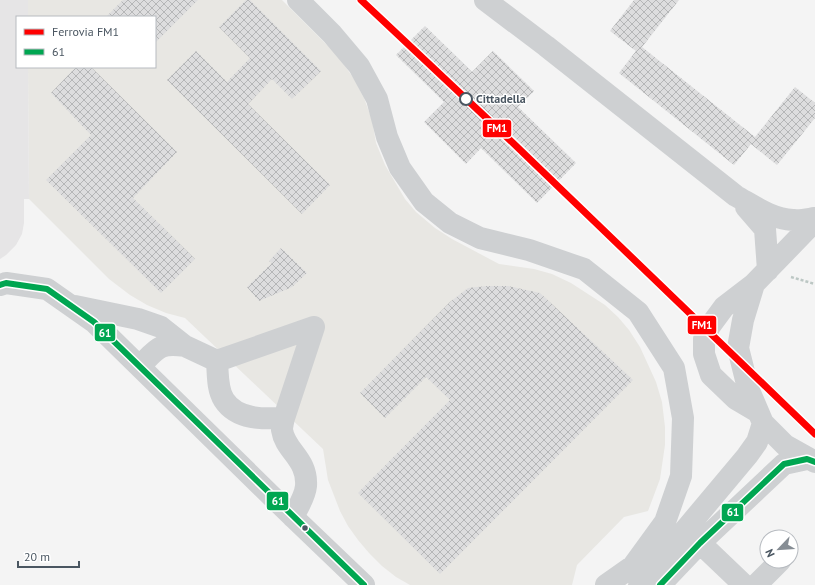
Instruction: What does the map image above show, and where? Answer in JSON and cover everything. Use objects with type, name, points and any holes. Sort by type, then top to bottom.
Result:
[{"type":"street","points":[[298,0],[332,34],[359,66],[377,99],[387,137],[400,168],[424,202],[450,223],[480,238],[529,250],[584,269],[638,312],[674,368],[683,418],[682,476],[665,522],[633,566],[606,585]]},
{"type":"street","points":[[485,0],[546,46],[736,196],[769,215],[783,219],[795,221],[815,218]]},
{"type":"street","points":[[639,585],[758,442],[760,418],[748,388],[738,348],[743,320],[761,277],[765,229],[736,196]]},
{"type":"street","points":[[812,465],[785,445],[760,418],[736,399],[711,375],[704,354],[704,339],[710,326],[724,307],[761,277],[815,221]]},
{"type":"street","points":[[0,285],[6,283],[48,289],[94,322],[293,517],[356,582]]},
{"type":"street","points":[[70,305],[138,319],[161,327],[186,346],[217,361],[314,327],[284,418],[282,429],[285,440],[298,458],[304,471],[306,485],[303,498],[293,517]]},
{"type":"street","points":[[140,366],[157,349],[171,344],[186,346]]},
{"type":"street","points":[[217,361],[218,384],[224,400],[233,410],[245,416],[284,418]]},
{"type":"street","points":[[660,585],[700,543],[784,464],[812,465]]},
{"type":"street","points":[[700,543],[744,585]]},
{"type":"street","points":[[756,585],[772,569]]},
{"type":"shaded area","points":[[0,0],[28,0],[28,16],[16,16],[16,68],[28,68],[29,199],[24,199],[24,223],[22,234],[16,245],[0,259]]},
{"type":"shaded area","points":[[28,0],[282,0],[338,56],[354,79],[364,98],[372,120],[376,143],[385,165],[405,199],[416,212],[435,228],[452,239],[499,264],[534,269],[552,274],[571,283],[605,305],[629,330],[640,347],[656,382],[662,402],[665,427],[665,445],[660,479],[648,511],[624,517],[577,565],[572,585],[410,585],[396,577],[382,566],[358,540],[340,511],[328,480],[323,449],[185,318],[166,313],[147,305],[130,295],[109,279],[29,199],[28,68],[156,68],[156,16],[28,16]]},
{"type":"building","points":[[123,0],[198,0],[156,42],[156,16],[107,16]]},
{"type":"building","points":[[246,0],[250,0],[321,71],[292,99],[272,79],[248,104],[330,185],[302,214],[167,80],[196,51],[227,82],[250,58],[219,27]]},
{"type":"building","points":[[634,0],[679,0],[642,47],[755,137],[795,87],[815,103],[815,118],[777,165],[751,144],[734,165],[619,73],[636,51],[610,31]]},
{"type":"building","points":[[425,26],[472,72],[493,51],[534,91],[518,107],[576,163],[537,203],[481,148],[466,164],[424,122],[444,102],[396,55]]},
{"type":"building","points":[[75,68],[92,68],[177,152],[133,198],[195,259],[161,293],[46,180],[91,135],[51,93]]},
{"type":"building","points":[[281,248],[307,273],[292,287],[259,301],[247,287],[272,263],[269,261]]},
{"type":"building","points":[[508,286],[540,293],[633,380],[440,574],[358,493],[450,400],[426,377],[385,418],[360,393],[450,302],[468,288]]},
{"type":"rail line","name":"FM1","points":[[361,0],[513,143],[815,434]]},
{"type":"transit line","name":"61","points":[[0,285],[6,283],[47,289],[94,322],[364,585]]},
{"type":"transit line","name":"61","points":[[660,585],[700,543],[784,464],[807,459],[815,462]]},
{"type":"place","name":"Cittadella","points":[[466,99]]}]
